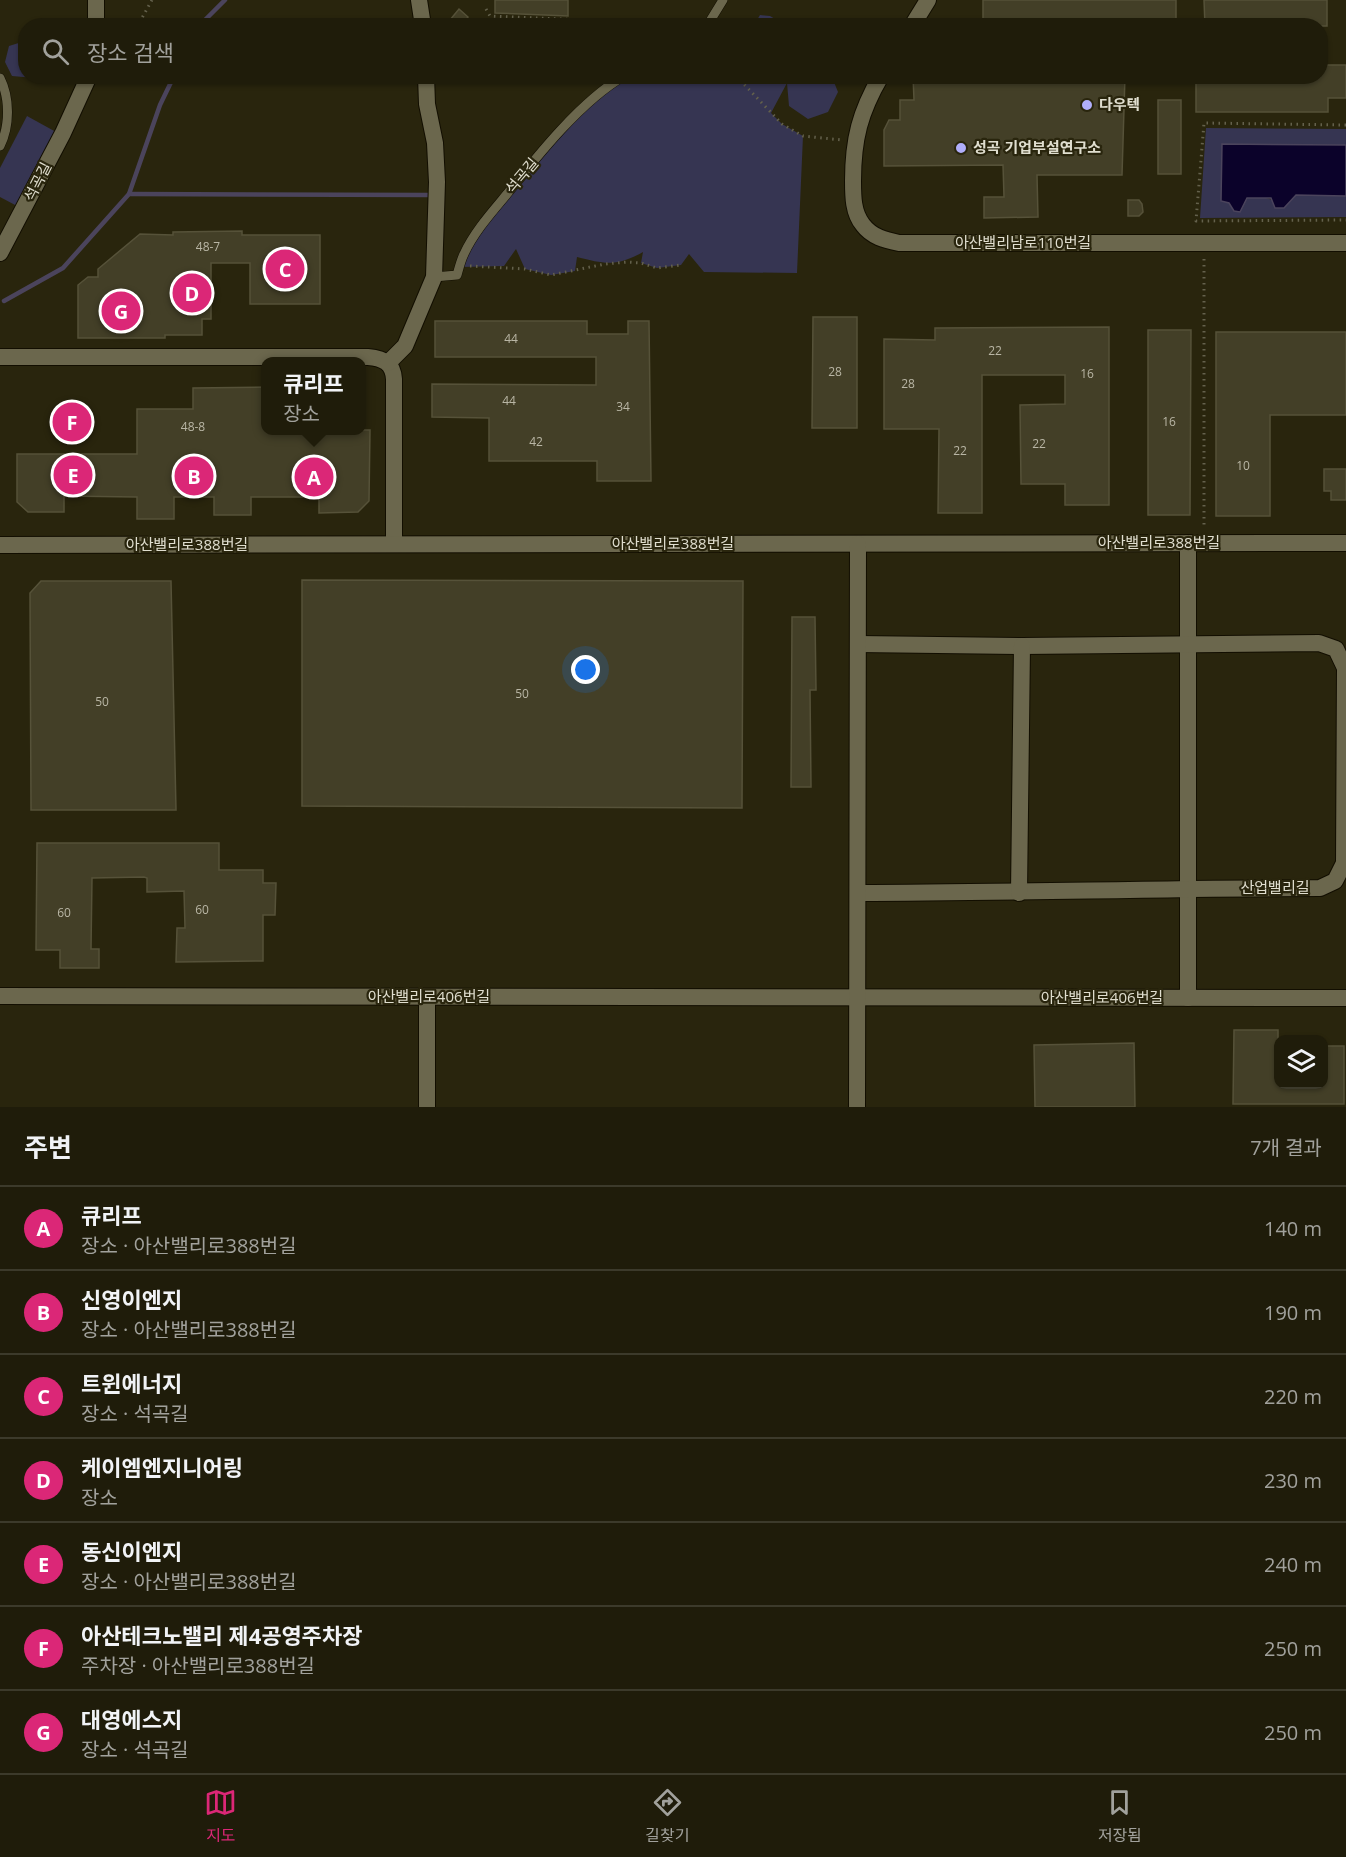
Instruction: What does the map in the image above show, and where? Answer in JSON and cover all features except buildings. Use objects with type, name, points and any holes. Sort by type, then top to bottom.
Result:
[{"type":"street","points":[[96,0],[96,18]]},
{"type":"street","points":[[419,0],[422,18]]},
{"type":"street","points":[[917,18],[928,0]]},
{"type":"street","name":"석곡길","points":[[0,253],[63,133],[85,84]]},
{"type":"street","points":[[388,363],[405,346],[434,277],[437,182],[435,143],[427,104],[426,84]]},
{"type":"street","name":"아산밸리남로110번길","points":[[877,84],[863,112],[855,141],[853,192],[855,211],[862,225],[881,238],[899,243],[1346,243]]},
{"type":"street","points":[[0,357],[368,357],[383,359],[392,368],[394,379],[394,544]]},
{"type":"street","points":[[1188,543],[1188,998]]},
{"type":"street","name":"아산밸리로388번길","points":[[0,545],[1346,543]]},
{"type":"street","points":[[857,1107],[858,544]]},
{"type":"street","name":"산업밸리길","points":[[858,644],[1022,646],[1318,644],[1336,649],[1345,668],[1344,863],[1335,881],[1320,888],[858,893]]},
{"type":"street","points":[[1019,893],[1022,646]]},
{"type":"street","name":"아산밸리로406번길","points":[[0,996],[1344,998]]},
{"type":"street","points":[[427,997],[427,1107]]},
{"type":"lane","points":[[712,18],[723,0]]},
{"type":"lane","points":[[0,78],[8,103],[5,136],[0,146]]},
{"type":"lane","name":"석곡길","points":[[460,267],[464,253],[486,219],[528,168],[584,108],[612,84]]},
{"type":"lane","points":[[434,277],[457,276],[460,267]]},
{"type":"path","points":[[142,18],[152,0]]},
{"type":"path","points":[[486,9],[490,16],[536,18]]},
{"type":"path","points":[[745,84],[782,124],[803,136],[855,141]]},
{"type":"path","points":[[1346,125],[1204,123],[1197,221],[1346,220]]},
{"type":"path","points":[[1204,259],[1204,526]]},
{"type":"path","points":[[460,267],[525,268],[551,276],[605,264],[627,262],[657,268],[681,265]]},
{"type":"shaded area","points":[[760,15],[773,18],[758,18]]},
{"type":"shaded area","points":[[18,43],[18,77],[12,76],[5,62],[9,46]]},
{"type":"shaded area","points":[[616,84],[786,84],[771,113],[782,124],[803,136],[797,273],[704,272],[689,254],[681,265],[657,268],[641,263],[643,252],[625,260],[610,263],[577,257],[575,271],[551,275],[525,269],[516,249],[504,266],[460,267],[464,253],[551,142]]},
{"type":"shaded area","points":[[787,84],[835,84],[838,92],[828,112],[808,119],[789,106]]},
{"type":"shaded area","points":[[27,116],[56,132],[17,206],[0,197],[0,168]]},
{"type":"shaded area","points":[[1206,128],[1346,129],[1346,145],[1222,144],[1222,201],[1262,197],[1284,208],[1296,195],[1346,196],[1346,217],[1200,218]]},
{"type":"shaded area","points":[[1222,144],[1346,145],[1346,196],[1296,195],[1284,208],[1275,208],[1271,198],[1247,198],[1240,212],[1234,211],[1229,203],[1221,201]]},
{"type":"waterway","points":[[207,18],[225,0]]},
{"type":"waterway","points":[[4,301],[63,268],[129,194],[160,105],[170,84]]},
{"type":"waterway","points":[[129,194],[429,195]]},
{"type":"place","name":"다우텍","points":[[1087,105]]},
{"type":"place","name":"성곡 기업부설연구소","points":[[961,148]]},
{"type":"place","name":"트윈에너지","points":[[285,269]]},
{"type":"place","name":"케이엠엔지니어링","points":[[192,293]]},
{"type":"place","name":"대영에스지","points":[[121,311]]},
{"type":"place","name":"아산테크노밸리 제4공영주차장","points":[[72,422]]},
{"type":"place","name":"동신이엔지","points":[[73,475]]},
{"type":"place","name":"신영이엔지","points":[[194,476]]},
{"type":"place","name":"큐리프","points":[[314,477]]}]
